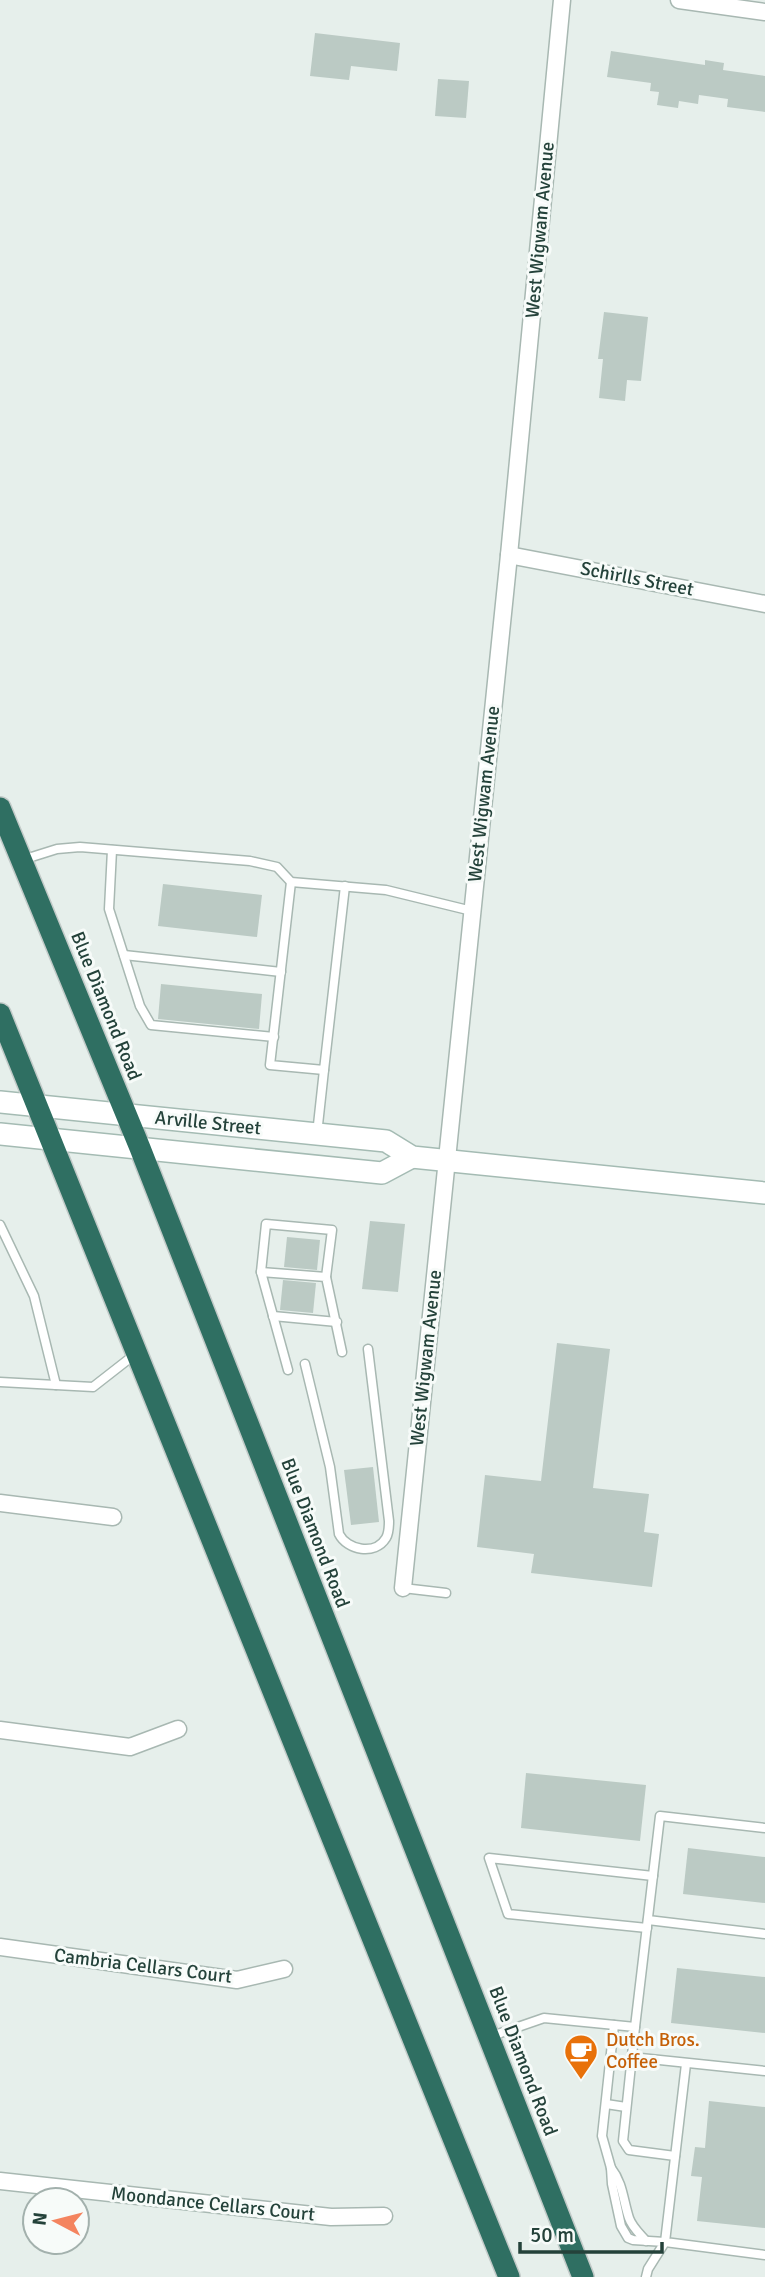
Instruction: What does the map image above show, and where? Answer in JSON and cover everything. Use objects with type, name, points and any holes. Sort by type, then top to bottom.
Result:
[{"type":"highway","name":"Blue Diamond Road","points":[[0,808],[140,1148],[583,2277]]},
{"type":"highway","points":[[0,1014],[509,2277]]},
{"type":"street","name":"West Wigwam Avenue","points":[[403,1588],[509,555],[562,0]]},
{"type":"street","points":[[679,0],[765,12]]},
{"type":"street","name":"Schirlls Street","points":[[509,555],[765,604]]},
{"type":"street","name":"Arville Street","points":[[0,1102],[386,1140],[412,1157],[765,1193]]},
{"type":"street","name":"Arville Street","points":[[0,1134],[382,1173],[412,1157]]},
{"type":"street","points":[[0,1503],[113,1517]]},
{"type":"street","points":[[0,1730],[130,1747],[178,1729]]},
{"type":"street","name":"Cambria Cellars Court","points":[[0,1947],[237,1980],[284,1969]]},
{"type":"street","name":"Moondance Cellars Court","points":[[0,2181],[331,2217],[384,2216]]},
{"type":"lane","points":[[22,860],[57,849],[80,847],[250,861],[277,867],[291,882],[386,890],[472,911]]},
{"type":"lane","points":[[112,850],[109,909],[140,1006],[151,1025],[274,1037]]},
{"type":"lane","points":[[291,882],[270,1065],[324,1070]]},
{"type":"lane","points":[[317,1133],[345,886]]},
{"type":"lane","points":[[124,955],[281,972]]},
{"type":"lane","points":[[288,1370],[261,1272],[266,1224],[331,1230],[326,1277],[342,1352]]},
{"type":"lane","points":[[0,1225],[34,1296],[56,1385]]},
{"type":"lane","points":[[261,1272],[326,1277]]},
{"type":"lane","points":[[273,1316],[337,1322]]},
{"type":"lane","points":[[305,1364],[331,1467],[339,1534],[343,1542],[351,1548],[372,1547],[380,1544],[386,1537],[389,1521],[368,1349]]},
{"type":"lane","points":[[0,1381],[93,1387],[137,1353]]},
{"type":"lane","points":[[403,1588],[446,1593]]},
{"type":"lane","points":[[675,2157],[629,2150],[623,2141],[660,1816],[765,1828]]},
{"type":"lane","points":[[653,1876],[489,1858],[508,1913],[765,1934]]},
{"type":"lane","points":[[489,2037],[544,2018],[635,2027]]},
{"type":"lane","points":[[614,2025],[602,2136],[611,2168],[619,2178],[633,2227],[646,2241],[765,2255]]},
{"type":"lane","points":[[631,2057],[765,2071]]},
{"type":"lane","points":[[646,2277],[665,2242],[686,2064]]},
{"type":"lane","points":[[606,2104],[626,2107]]},
{"type":"lane","points":[[607,2154],[625,2146]]},
{"type":"building","points":[[315,33],[400,43],[397,71],[351,66],[349,80],[310,76]]},
{"type":"building","points":[[611,51],[705,65],[705,60],[724,63],[723,70],[765,76],[765,112],[727,107],[728,99],[699,95],[698,104],[679,101],[678,108],[657,105],[659,92],[650,91],[651,83],[607,77]]},
{"type":"building","points":[[438,79],[469,81],[466,118],[435,116]]},
{"type":"building","points":[[604,312],[648,317],[641,381],[627,380],[625,401],[599,398],[603,359],[598,359]]},
{"type":"building","points":[[163,884],[262,895],[257,937],[158,926]]},
{"type":"building","points":[[161,984],[262,994],[259,1029],[158,1019]]},
{"type":"building","points":[[370,1221],[405,1224],[398,1292],[362,1289]]},
{"type":"building","points":[[287,1237],[320,1240],[317,1270],[284,1267]]},
{"type":"building","points":[[283,1280],[316,1283],[313,1313],[280,1310]]},
{"type":"building","points":[[557,1343],[610,1349],[593,1488],[649,1494],[644,1532],[659,1534],[652,1587],[531,1573],[534,1554],[477,1547],[485,1475],[541,1481]]},
{"type":"building","points":[[373,1467],[379,1522],[351,1525],[344,1470]]},
{"type":"building","points":[[526,1773],[646,1785],[640,1841],[521,1828]]},
{"type":"building","points":[[688,1848],[765,1857],[765,1903],[683,1894]]},
{"type":"building","points":[[677,1968],[765,1977],[765,2033],[671,2023]]},
{"type":"building","points":[[709,2101],[765,2107],[765,2228],[697,2221],[702,2177],[691,2176],[695,2147],[705,2148]]},
{"type":"place","name":"Dutch Bros. Coffee","points":[[581,2081]]}]
